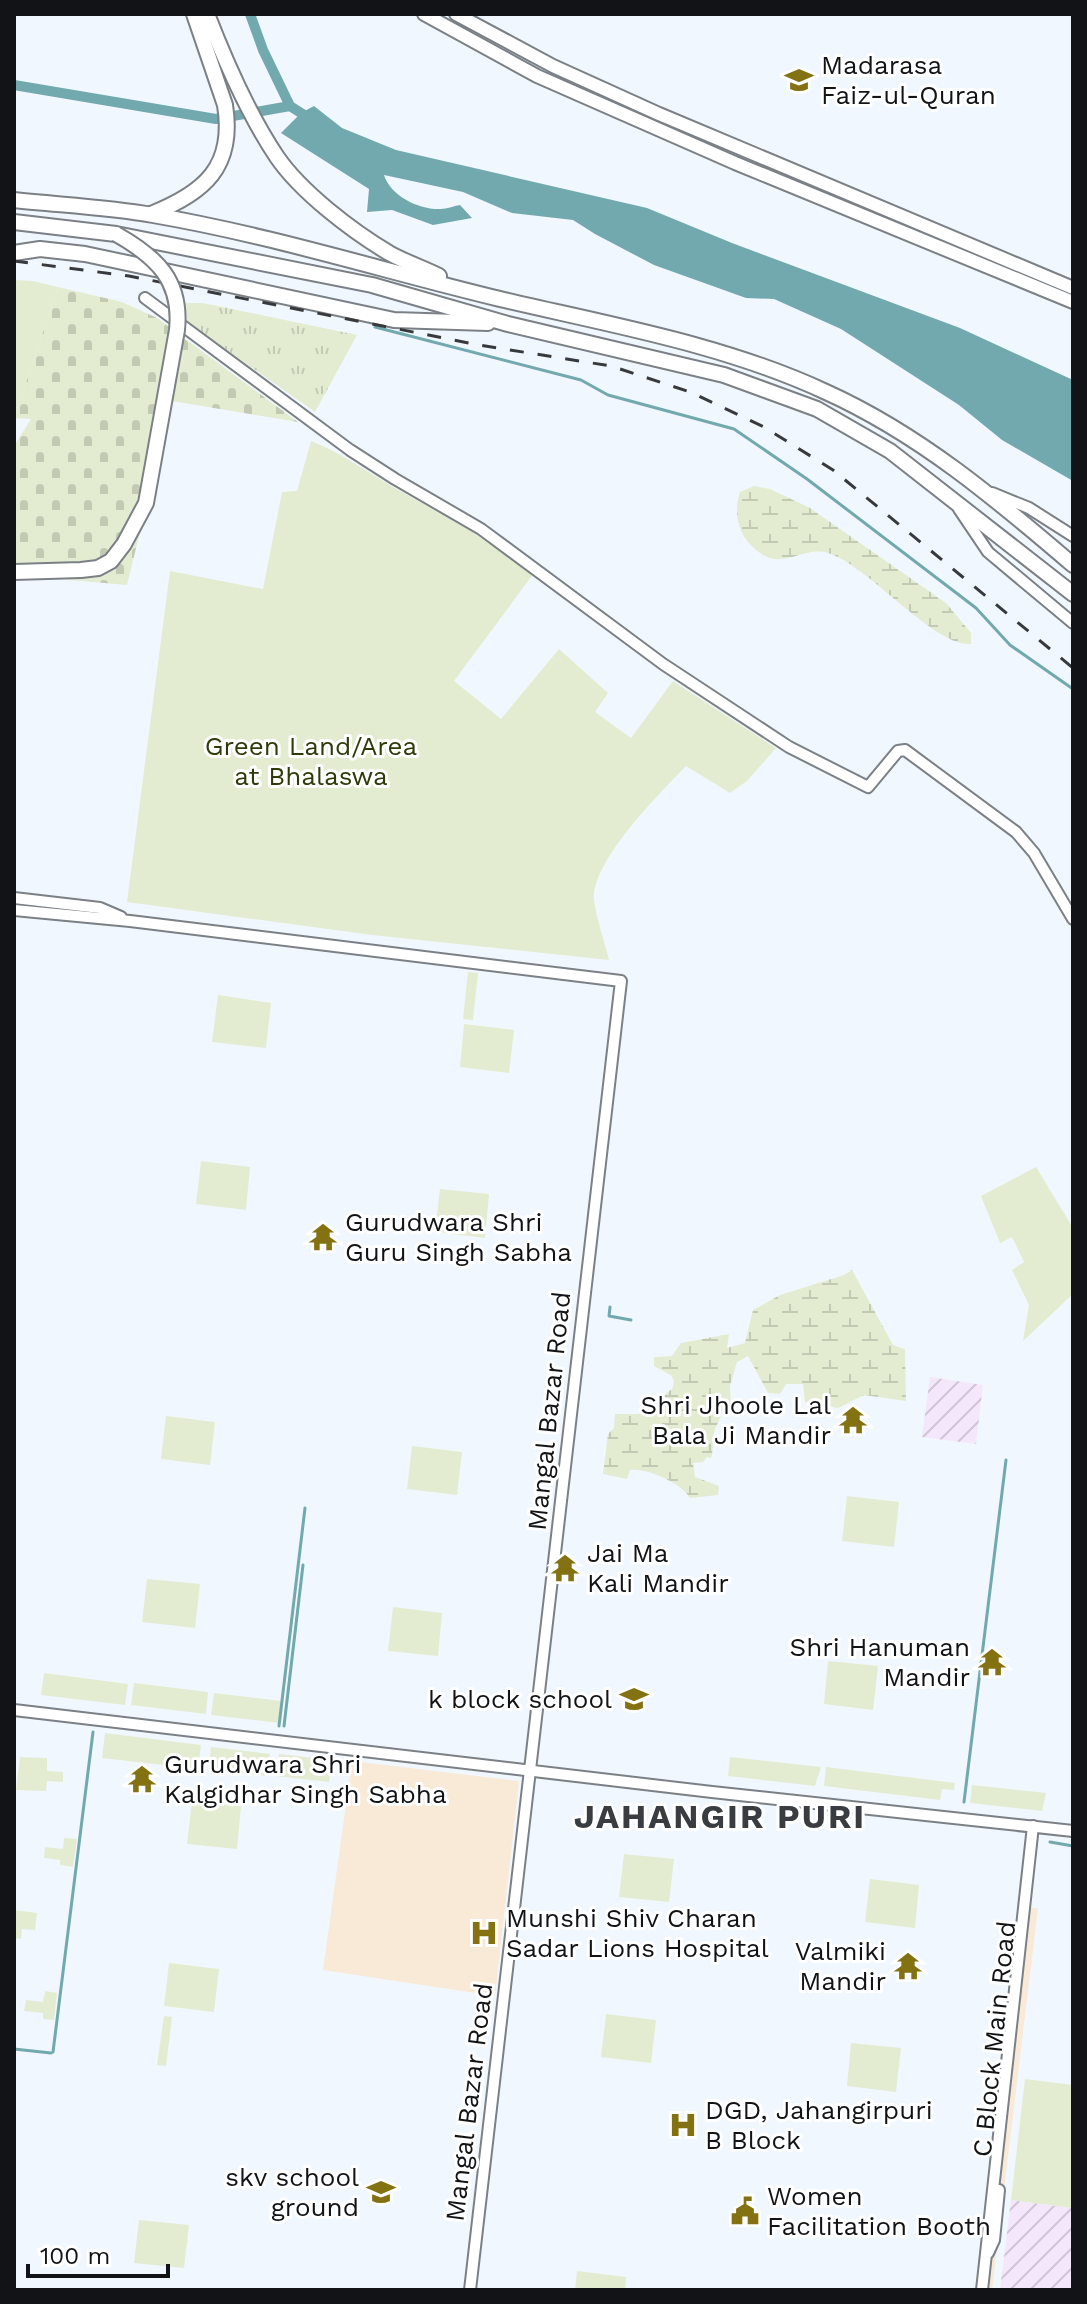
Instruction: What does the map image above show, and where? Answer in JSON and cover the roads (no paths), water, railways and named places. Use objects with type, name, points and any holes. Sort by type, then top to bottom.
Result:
[{"type":"highway","points":[[151,215],[189,198],[201,188],[211,177],[224,150],[228,120],[225,105],[194,14]]},
{"type":"highway","points":[[207,14],[222,53],[278,159],[302,186],[389,253],[499,298]]},
{"type":"highway","points":[[14,200],[151,215],[277,240],[743,359],[826,392],[903,432],[987,491],[1071,563]]},
{"type":"highway","points":[[14,222],[116,234],[372,285],[508,324],[724,375],[817,409],[890,451],[1073,594]]},
{"type":"highway","points":[[14,572],[98,568],[111,561],[124,544],[146,503],[177,330],[178,305],[176,294],[163,270],[142,250],[116,234]]},
{"type":"highway","points":[[14,253],[40,249],[85,254],[394,320],[508,324]]},
{"type":"main road","points":[[424,14],[537,76],[735,163],[1073,302]]},
{"type":"main road","points":[[456,14],[553,66],[659,114],[1073,288]]},
{"type":"street","points":[[145,298],[350,450],[472,523],[663,664],[789,747],[868,787],[898,751],[905,750],[1016,832],[1034,853],[1073,919]]},
{"type":"street","points":[[987,491],[1029,508],[1073,536]]},
{"type":"street","points":[[951,496],[988,552],[1073,623]]},
{"type":"street","points":[[14,898],[100,908],[130,921]]},
{"type":"street","points":[[14,910],[130,921]]},
{"type":"street","name":"Mangal Bazar Road","points":[[130,921],[621,981],[470,2290]]},
{"type":"street","points":[[14,1710],[1073,1831]]},
{"type":"street","name":"C Block Main Road","points":[[982,2290],[1036,1827]]},
{"type":"water","points":[[314,106],[342,128],[396,150],[647,208],[960,328],[1073,380],[1073,481],[1002,440],[959,405],[841,329],[774,299],[746,298],[654,265],[573,220],[512,213],[463,192],[384,175],[392,189],[414,204],[432,209],[460,205],[472,218],[433,225],[392,210],[367,212],[369,189],[281,133],[301,113]]},
{"type":"waterway","points":[[250,14],[263,50],[290,106]]},
{"type":"waterway","points":[[14,85],[216,119],[290,106],[312,120]]},
{"type":"waterway","points":[[375,327],[581,380],[608,395],[734,429],[807,479],[976,608],[1010,645],[1073,689]]},
{"type":"waterway","points":[[610,1307],[609,1316],[631,1320]]},
{"type":"waterway","points":[[964,1802],[1006,1460]]},
{"type":"waterway","points":[[279,1726],[305,1508]]},
{"type":"waterway","points":[[284,1726],[303,1565]]},
{"type":"waterway","points":[[53,2052],[93,1732]]},
{"type":"waterway","points":[[1050,1842],[1073,1846]]},
{"type":"waterway","points":[[14,2049],[51,2053]]},
{"type":"railway","points":[[14,261],[129,276],[479,345],[611,366],[690,392],[764,427],[833,470],[1073,668]]},
{"type":"place","name":"Madarasa Faiz-ul-Quran","points":[[799,80]]},
{"type":"place","name":"Gurudwara Shri Guru Singh Sabha","points":[[323,1237]]},
{"type":"place","name":"Shri Jhoole Lal Bala Ji Mandir","points":[[853,1420]]},
{"type":"place","name":"Jai Ma Kali Mandir","points":[[565,1568]]},
{"type":"place","name":"Shri Hanuman Mandir","points":[[992,1662]]},
{"type":"place","name":"k block school","points":[[634,1699]]},
{"type":"place","name":"Gurudwara Shri Kalgidhar Singh Sabha","points":[[142,1779]]},
{"type":"place","name":"Munshi Shiv Charan Sadar Lions Hospital","points":[[484,1933]]},
{"type":"place","name":"Valmiki Mandir","points":[[908,1966]]},
{"type":"place","name":"DGD, Jahangirpuri B Block","points":[[683,2125]]},
{"type":"place","name":"skv school ground","points":[[381,2192]]},
{"type":"place","name":"Women Facilitation Booth","points":[[745,2211]]},
{"type":"district","name":"JAHANGIR PURI","points":[[720,1816]]},
{"type":"park label","name":"Green Land/Area at Bhalaswa","points":[[311,761]]}]
